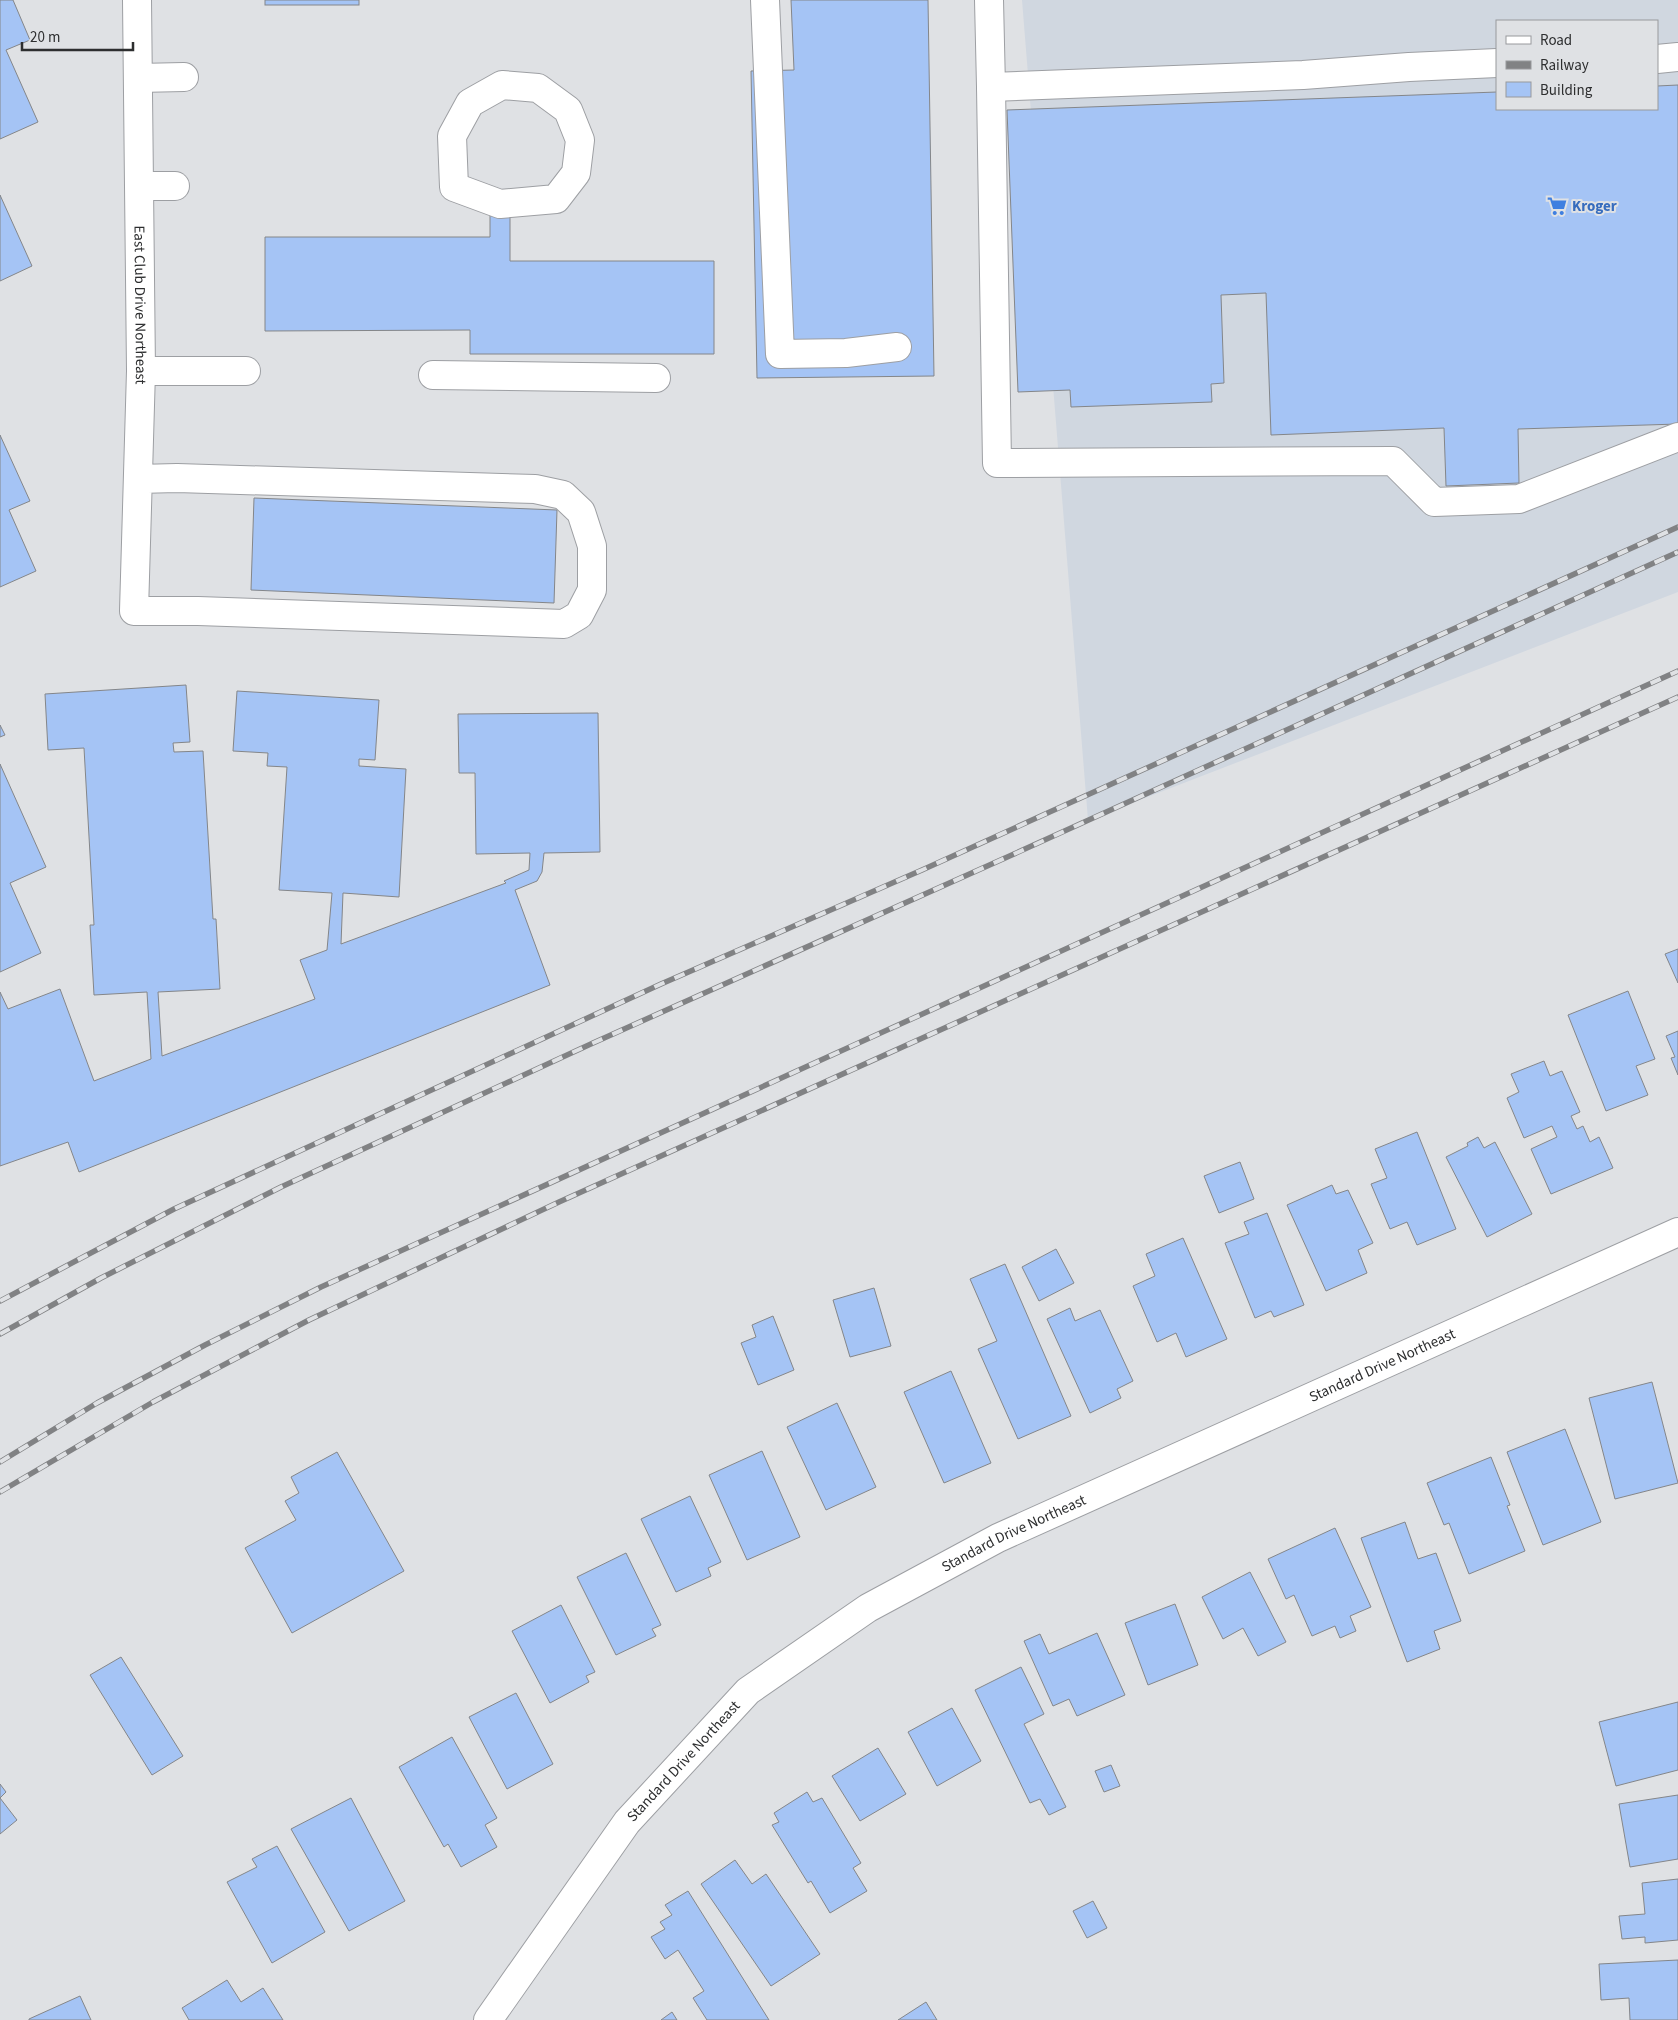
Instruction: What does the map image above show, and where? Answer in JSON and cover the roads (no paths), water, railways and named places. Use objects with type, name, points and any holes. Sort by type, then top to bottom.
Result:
[{"type":"street","name":"East Club Drive Northeast","points":[[137,0],[141,371],[134,611],[198,611],[564,624],[579,615],[592,590],[592,546],[581,512],[563,495],[535,489],[178,478],[138,480]]},
{"type":"street","points":[[765,0],[780,354],[846,353],[897,348]]},
{"type":"street","points":[[989,0],[997,463],[1393,461],[1434,502],[1519,499],[1678,437]]},
{"type":"street","points":[[1658,59],[1678,57]]},
{"type":"street","points":[[991,87],[1303,75],[1409,67],[1496,64]]},
{"type":"street","points":[[138,78],[184,77]]},
{"type":"street","points":[[502,85],[538,88],[568,110],[580,140],[576,173],[556,199],[500,204],[454,187],[452,136],[470,103],[502,85]]},
{"type":"street","points":[[140,186],[175,186]]},
{"type":"street","points":[[141,371],[246,371]]},
{"type":"street","points":[[433,375],[656,378]]},
{"type":"street","name":"Standard Drive Northeast","points":[[488,2020],[627,1822],[748,1691],[868,1608],[998,1538],[1678,1232]]},
{"type":"railway","points":[[0,1301],[174,1209],[661,984],[922,870],[1678,527]]},
{"type":"railway","points":[[0,1334],[101,1278],[281,1187],[593,1043],[1678,552]]},
{"type":"railway","points":[[0,1462],[97,1403],[205,1345],[321,1287],[1678,671]]},
{"type":"railway","points":[[0,1492],[153,1402],[309,1320],[559,1202],[1678,697]]},
{"type":"place","name":"Kroger","points":[[1557,206]]}]
